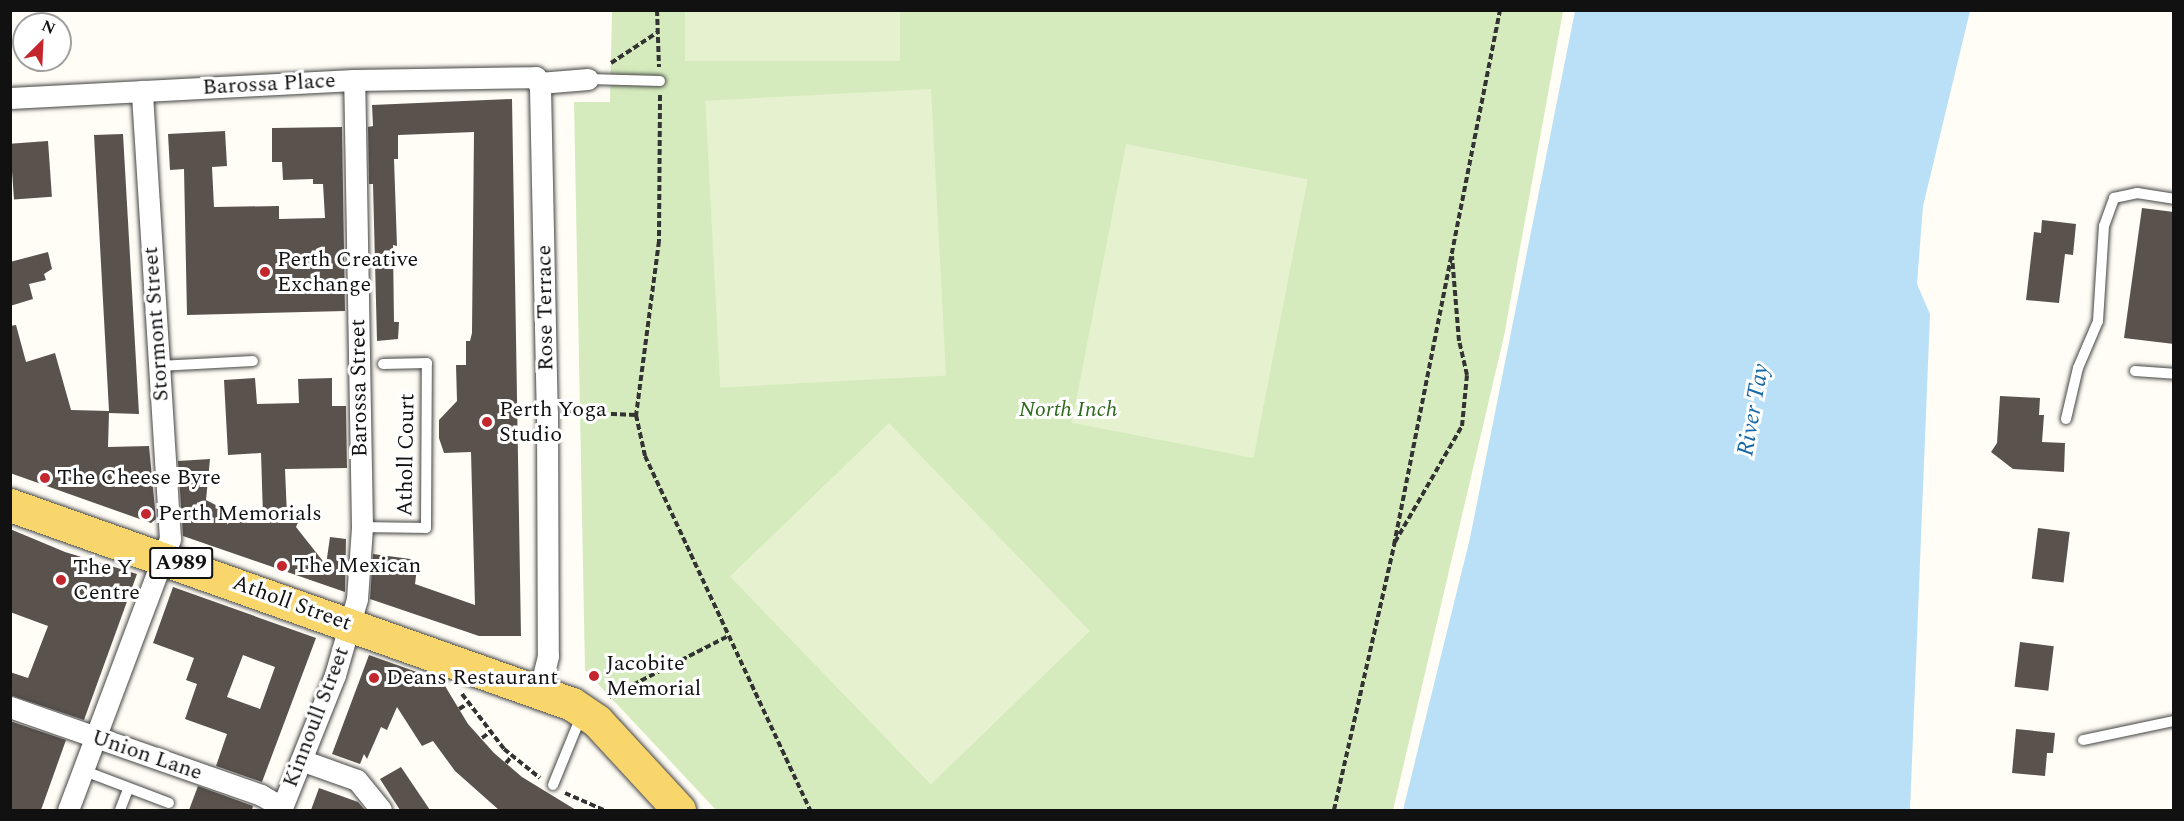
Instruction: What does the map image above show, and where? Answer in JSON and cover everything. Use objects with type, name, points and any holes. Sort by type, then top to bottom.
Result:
[{"type":"main road","name":"Atholl Street","points":[[10,505],[164,557],[539,691]]},
{"type":"main road","name":"A989","points":[[539,691],[583,711],[679,810]]},
{"type":"street","name":"Rose Terrace","points":[[533,79],[547,412],[549,657],[539,691]]},
{"type":"street","name":"Barossa Place","points":[[10,98],[354,80],[588,79]]},
{"type":"street","name":"Barossa Street","points":[[351,624],[362,527],[354,80]]},
{"type":"street","name":"Stormont Street","points":[[68,810],[170,539],[142,91]]},
{"type":"street","name":"Kinnoull Street","points":[[282,809],[351,624]]},
{"type":"street","name":"Union Lane","points":[[10,707],[261,795],[282,809]]},
{"type":"street","points":[[300,760],[357,780],[381,810]]},
{"type":"lane","points":[[588,79],[660,81]]},
{"type":"lane","points":[[2066,419],[2078,368],[2098,321],[2104,226],[2114,198],[2137,193],[2174,199]]},
{"type":"lane","points":[[159,366],[253,361]]},
{"type":"lane","name":"Atholl Court","points":[[362,527],[426,528],[427,363],[383,364]]},
{"type":"lane","points":[[2135,371],[2174,374]]},
{"type":"lane","points":[[553,785],[583,711]]},
{"type":"lane","points":[[2083,740],[2174,721]]},
{"type":"lane","points":[[82,770],[169,803]]},
{"type":"lane","points":[[120,810],[128,789]]},
{"type":"path","points":[[657,10],[660,81],[659,241],[636,415],[645,456],[810,810]]},
{"type":"path","points":[[1334,810],[1394,545],[1500,10]]},
{"type":"path","points":[[588,79],[658,32]]},
{"type":"path","points":[[1394,545],[1462,426],[1467,375],[1459,341],[1451,250]]},
{"type":"path","points":[[547,412],[636,415]]},
{"type":"path","points":[[583,711],[728,636]]},
{"type":"path","points":[[442,656],[467,704],[512,756],[575,799],[604,810]]},
{"type":"path","points":[[459,709],[467,704]]},
{"type":"path","points":[[482,738],[490,732]]},
{"type":"path","points":[[506,764],[512,756]]},
{"type":"path","points":[[571,806],[575,799]]},
{"type":"green space","name":"North Inch","points":[[612,11],[1563,11],[1504,336],[1393,810],[716,810],[585,670],[574,102],[610,102]]},
{"type":"green space","points":[[685,11],[900,11],[900,61],[685,61]]},
{"type":"green space","points":[[931,89],[946,376],[720,387],[705,101]]},
{"type":"green space","points":[[1126,144],[1308,179],[1253,458],[1072,423]]},
{"type":"green space","points":[[889,423],[1090,631],[931,784],[730,577]]},
{"type":"water","name":"River Tay","points":[[1575,11],[1970,11],[1923,206],[1917,284],[1930,314],[1910,810],[1403,810],[1470,538]]},
{"type":"building","points":[[512,99],[521,636],[479,636],[370,599],[373,554],[418,560],[415,584],[475,605],[471,452],[444,453],[439,438],[439,420],[457,401],[456,365],[466,365],[466,341],[470,341],[472,333],[474,132],[398,135],[398,159],[394,159],[397,246],[393,245],[394,322],[399,322],[398,339],[377,341],[373,184],[369,184],[368,127],[373,126],[372,105]]},
{"type":"building","name":"Perth Creative Exchange","points":[[342,127],[345,311],[187,315],[184,169],[170,170],[168,134],[225,131],[227,166],[212,167],[214,207],[279,206],[279,219],[325,218],[323,184],[313,184],[313,179],[283,180],[282,162],[272,162],[272,128]]},
{"type":"building","points":[[123,134],[139,414],[109,413],[108,447],[149,446],[156,519],[151,523],[10,473],[10,326],[16,325],[26,362],[55,353],[71,410],[109,411],[94,135]]},
{"type":"building","points":[[48,141],[52,197],[14,200],[10,144]]},
{"type":"building","points":[[2142,208],[2174,212],[2174,344],[2124,338]]},
{"type":"building","points":[[2042,220],[2076,224],[2073,255],[2065,254],[2059,303],[2026,300],[2034,232],[2041,233]]},
{"type":"building","points":[[48,252],[52,269],[44,274],[46,280],[29,284],[33,299],[10,306],[10,262]]},
{"type":"building","points":[[255,378],[257,404],[299,403],[298,379],[332,378],[332,406],[346,406],[347,468],[285,469],[287,516],[299,520],[296,527],[326,565],[330,537],[346,539],[345,592],[183,536],[178,461],[210,459],[206,500],[245,520],[263,516],[261,453],[228,455],[224,380]]},
{"type":"building","points":[[2000,396],[2040,398],[2039,415],[2044,415],[2042,442],[2065,443],[2064,472],[2013,469],[1991,452],[1997,443]]},
{"type":"building","points":[[2038,528],[2070,532],[2064,583],[2032,579]]},
{"type":"building","points":[[10,529],[65,552],[137,574],[84,720],[10,695],[10,672],[28,678],[48,626],[10,612]]},
{"type":"building","points":[[173,587],[316,638],[262,782],[216,766],[227,734],[185,719],[197,684],[186,680],[194,658],[153,643]],"holes":[[[243,655],[275,667],[260,709],[227,697]]]},
{"type":"building","points":[[2020,642],[2054,646],[2048,691],[2015,687]]},
{"type":"building","points":[[369,655],[442,681],[468,724],[494,753],[522,777],[576,810],[499,810],[455,771],[433,741],[422,746],[397,707],[387,730],[381,727],[367,759],[364,754],[360,764],[332,754]]},
{"type":"building","points":[[10,721],[66,740],[41,810],[10,810]]},
{"type":"building","points":[[2016,729],[2055,733],[2053,753],[2047,753],[2045,776],[2012,773]]},
{"type":"building","points":[[401,767],[430,810],[400,810],[380,779]]},
{"type":"building","points":[[198,786],[253,806],[252,810],[189,810]]},
{"type":"building","points":[[319,788],[358,802],[365,810],[311,810]]},
{"type":"place","name":"Perth Creative Exchange","points":[[265,272]]},
{"type":"place","name":"Perth Yoga Studio","points":[[487,422]]},
{"type":"place","name":"The Cheese Byre","points":[[45,478]]},
{"type":"place","name":"Perth Memorials","points":[[146,514]]},
{"type":"place","name":"The Mexican","points":[[282,566]]},
{"type":"place","name":"The Y Centre","points":[[61,580]]},
{"type":"place","name":"Jacobite Memorial","points":[[594,676]]},
{"type":"place","name":"Deans Restaurant","points":[[374,678]]}]
